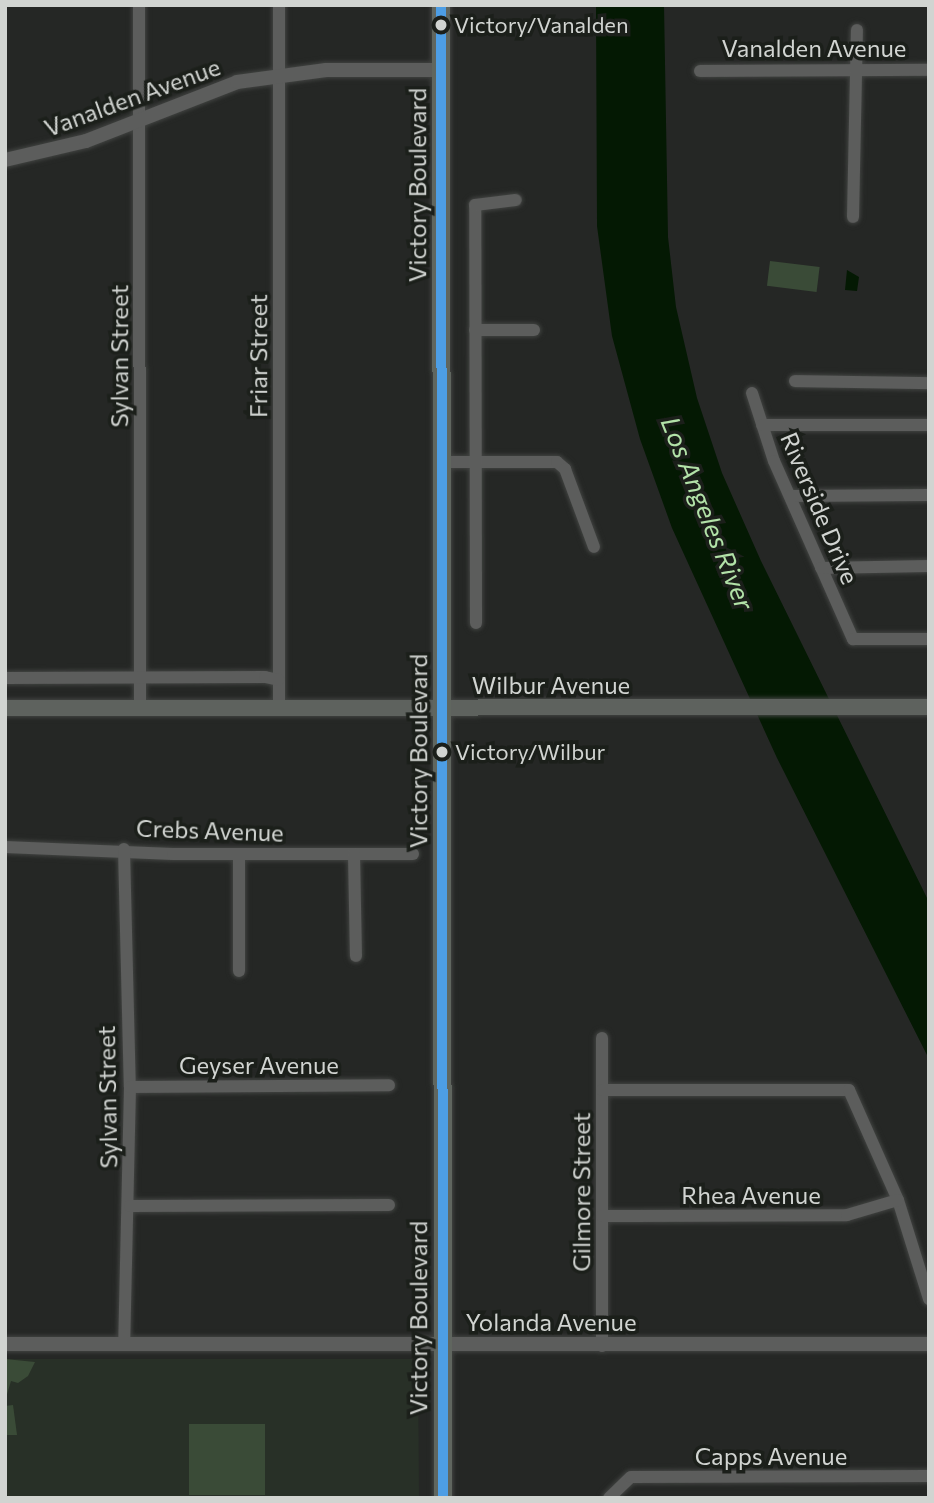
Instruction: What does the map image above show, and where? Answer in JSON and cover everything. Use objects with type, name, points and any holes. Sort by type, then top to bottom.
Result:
[{"type":"main road","name":"Victory Boulevard","points":[[441,5],[443,1498]]},
{"type":"main road","name":"Wilbur Avenue","points":[[5,708],[929,707]]},
{"type":"street","name":"Sylvan Street","points":[[139,5],[140,708]]},
{"type":"street","name":"Friar Street","points":[[279,5],[279,708]]},
{"type":"street","points":[[853,217],[857,30]]},
{"type":"street","name":"Vanalden Avenue","points":[[5,160],[60,150],[226,86],[279,75],[441,69]]},
{"type":"street","name":"Vanalden Avenue","points":[[700,71],[929,70]]},
{"type":"street","points":[[476,624],[475,330],[478,201],[516,200]]},
{"type":"street","points":[[475,330],[534,330]]},
{"type":"street","points":[[795,381],[929,383]]},
{"type":"street","name":"Riverside Drive","points":[[752,393],[790,496],[853,639],[929,639]]},
{"type":"street","points":[[762,425],[929,425]]},
{"type":"street","points":[[442,462],[557,462],[565,469],[594,547]]},
{"type":"street","points":[[790,496],[929,495]]},
{"type":"street","points":[[821,568],[929,566]]},
{"type":"street","points":[[5,678],[279,680]]},
{"type":"street","name":"Crebs Avenue","points":[[5,847],[413,854]]},
{"type":"street","name":"Sylvan Street","points":[[124,849],[130,1087],[130,1206],[124,1345]]},
{"type":"street","points":[[239,853],[239,971]]},
{"type":"street","points":[[355,854],[356,956]]},
{"type":"street","name":"Gilmore Street","points":[[602,1038],[603,1346]]},
{"type":"street","name":"Geyser Avenue","points":[[130,1087],[388,1085]]},
{"type":"street","points":[[602,1090],[849,1090],[898,1200],[929,1299]]},
{"type":"street","name":"Rhea Avenue","points":[[603,1216],[847,1215],[898,1200]]},
{"type":"street","points":[[130,1206],[389,1205]]},
{"type":"street","name":"Yolanda Avenue","points":[[5,1344],[929,1344]]},
{"type":"street","name":"Capps Avenue","points":[[609,1498],[617,1486],[631,1477],[929,1476]]},
{"type":"shaded area","points":[[770,261],[820,267],[817,292],[767,286]]},
{"type":"shaded area","points":[[5,1359],[412,1359],[418,1365],[419,1498],[5,1498]]},
{"type":"shaded area","points":[[5,1359],[35,1362],[28,1376],[18,1383],[11,1381],[5,1401]]},
{"type":"shaded area","points":[[13,1405],[17,1435],[5,1435],[5,1406]]},
{"type":"shaded area","points":[[189,1424],[265,1424],[265,1495],[189,1495]]},
{"type":"water","name":"Los Angeles River","points":[[596,5],[664,5],[668,237],[676,307],[697,398],[722,473],[761,561],[929,902],[929,1059],[777,758],[672,528],[640,439],[612,336],[597,226]]},
{"type":"water","points":[[847,270],[859,277],[857,291],[845,290]]},
{"type":"transit line","points":[[441,5],[443,1498]]},
{"type":"place","name":"Victory/Vanalden","points":[[441,25]]},
{"type":"place","name":"Victory/Wilbur","points":[[442,752]]}]
